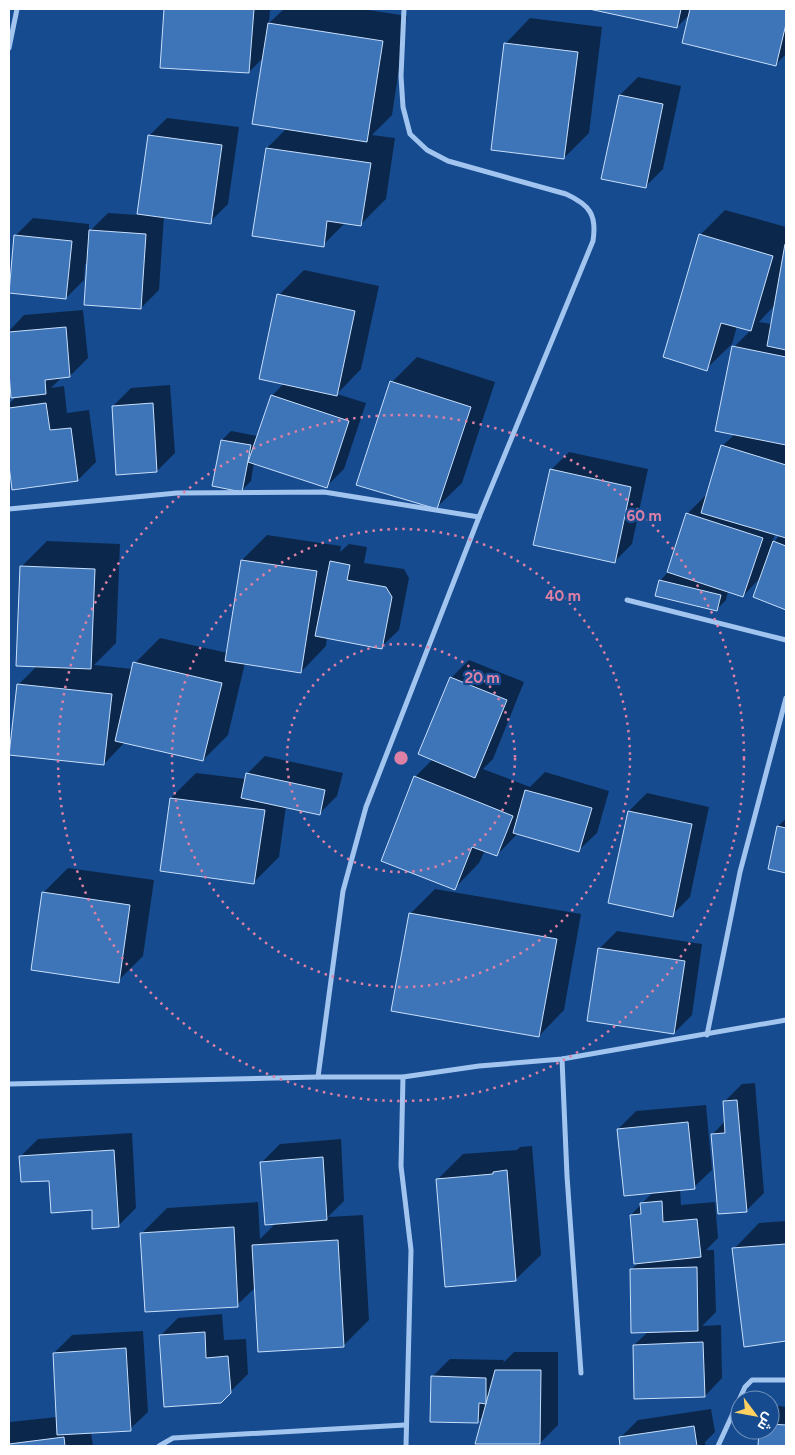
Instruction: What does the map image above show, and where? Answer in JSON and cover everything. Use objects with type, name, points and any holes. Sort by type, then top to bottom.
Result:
[{"type":"street","points":[[9,48],[17,9]]},
{"type":"street","points":[[318,1077],[343,891],[366,807],[479,518],[593,241],[595,226],[590,212],[582,202],[566,194],[448,161],[427,150],[410,134],[402,107],[401,76],[404,9]]},
{"type":"street","points":[[9,509],[177,493],[324,492],[479,518]]},
{"type":"street","points":[[627,600],[786,640]]},
{"type":"street","points":[[707,1035],[740,872],[786,698]]},
{"type":"street","points":[[9,1084],[318,1077],[403,1077],[479,1066],[562,1059],[786,1020]]},
{"type":"street","points":[[562,1059],[567,1176],[581,1372]]},
{"type":"street","points":[[403,1077],[402,1166],[412,1250],[405,1425],[406,1446]]},
{"type":"street","points":[[718,1446],[745,1387],[752,1380],[786,1380]]},
{"type":"street","points":[[159,1446],[173,1438],[405,1425]]},
{"type":"building","points":[[164,9],[254,9],[249,73],[160,68]]},
{"type":"building","points":[[589,9],[681,9],[677,28]]},
{"type":"building","points":[[690,9],[786,9],[786,24],[776,66],[682,43]]},
{"type":"building","points":[[268,23],[383,41],[367,142],[252,124]]},
{"type":"building","points":[[504,43],[578,52],[564,159],[491,150]]},
{"type":"building","points":[[619,95],[663,104],[646,188],[601,179]]},
{"type":"building","points":[[148,135],[222,145],[211,224],[137,214]]},
{"type":"building","points":[[266,148],[371,163],[361,226],[327,221],[324,247],[252,236]]},
{"type":"building","points":[[89,230],[146,234],[141,309],[84,305]]},
{"type":"building","points":[[699,234],[773,256],[751,331],[721,323],[707,371],[663,357]]},
{"type":"building","points":[[14,235],[72,241],[66,299],[9,293]]},
{"type":"building","points":[[786,244],[786,350],[767,346]]},
{"type":"building","points":[[277,294],[355,311],[337,396],[259,379]]},
{"type":"building","points":[[66,327],[70,377],[45,380],[46,394],[11,398],[9,332]]},
{"type":"building","points":[[732,346],[786,357],[786,445],[715,431]]},
{"type":"building","points":[[390,381],[471,407],[437,509],[356,485]]},
{"type":"building","points":[[271,395],[349,421],[327,488],[248,462]]},
{"type":"building","points":[[46,403],[50,430],[71,428],[78,481],[12,490],[9,465],[9,408]]},
{"type":"building","points":[[153,403],[157,472],[116,475],[112,406]]},
{"type":"building","points":[[221,440],[251,445],[242,492],[212,486]]},
{"type":"building","points":[[721,445],[786,465],[786,538],[701,513]]},
{"type":"building","points":[[550,469],[631,487],[615,563],[533,545]]},
{"type":"building","points":[[686,513],[763,538],[743,597],[667,572]]},
{"type":"building","points":[[773,541],[786,546],[786,610],[753,597]]},
{"type":"building","points":[[241,560],[317,571],[301,673],[225,661]]},
{"type":"building","points":[[330,561],[350,565],[347,580],[386,587],[392,597],[382,649],[315,636]]},
{"type":"building","points":[[20,566],[95,569],[91,669],[16,666]]},
{"type":"building","points":[[659,580],[721,595],[717,611],[655,596]]},
{"type":"building","points":[[133,662],[222,683],[203,761],[115,741]]},
{"type":"building","points":[[450,677],[507,700],[475,778],[418,754]]},
{"type":"building","points":[[17,684],[112,694],[104,765],[9,755]]},
{"type":"building","points":[[246,773],[325,790],[320,815],[241,798]]},
{"type":"building","points":[[414,776],[513,816],[497,856],[472,847],[455,890],[381,861]]},
{"type":"building","points":[[525,790],[592,808],[579,852],[513,833]]},
{"type":"building","points":[[170,798],[265,810],[254,884],[160,871]]},
{"type":"building","points":[[628,811],[692,824],[673,917],[608,903]]},
{"type":"building","points":[[777,826],[786,828],[786,873],[768,869]]},
{"type":"building","points":[[42,892],[130,905],[119,983],[31,970]]},
{"type":"building","points":[[409,913],[557,939],[539,1037],[391,1011]]},
{"type":"building","points":[[598,948],[685,961],[674,1034],[587,1021]]},
{"type":"building","points":[[737,1100],[747,1212],[718,1214],[711,1134],[725,1133],[723,1101]]},
{"type":"building","points":[[688,1122],[695,1189],[624,1196],[617,1129]]},
{"type":"building","points":[[114,1150],[119,1227],[92,1229],[92,1210],[51,1213],[49,1181],[21,1182],[19,1156]]},
{"type":"building","points":[[323,1157],[327,1220],[265,1225],[260,1162]]},
{"type":"building","points":[[507,1170],[516,1281],[445,1287],[436,1179],[493,1174],[493,1172]]},
{"type":"building","points":[[662,1201],[663,1222],[697,1219],[701,1257],[634,1264],[630,1215],[641,1214],[640,1203]]},
{"type":"building","points":[[234,1227],[238,1307],[145,1312],[140,1233]]},
{"type":"building","points":[[338,1240],[344,1347],[258,1352],[252,1245]]},
{"type":"building","points":[[786,1244],[786,1341],[744,1347],[732,1248]]},
{"type":"building","points":[[697,1267],[698,1331],[631,1333],[630,1269]]},
{"type":"building","points":[[205,1332],[206,1358],[228,1356],[231,1393],[221,1403],[164,1407],[159,1335]]},
{"type":"building","points":[[703,1342],[705,1397],[634,1399],[633,1345]]},
{"type":"building","points":[[126,1348],[131,1431],[57,1435],[53,1353]]},
{"type":"building","points":[[495,1370],[541,1370],[540,1444],[475,1444]]},
{"type":"building","points":[[431,1376],[486,1378],[486,1404],[479,1403],[478,1423],[430,1422]]},
{"type":"building","points":[[780,1425],[786,1425],[786,1446],[758,1446],[758,1440],[780,1440]]},
{"type":"building","points":[[694,1426],[697,1446],[620,1446],[619,1437]]},
{"type":"building","points":[[64,1437],[65,1446],[9,1446],[9,1444]]}]
